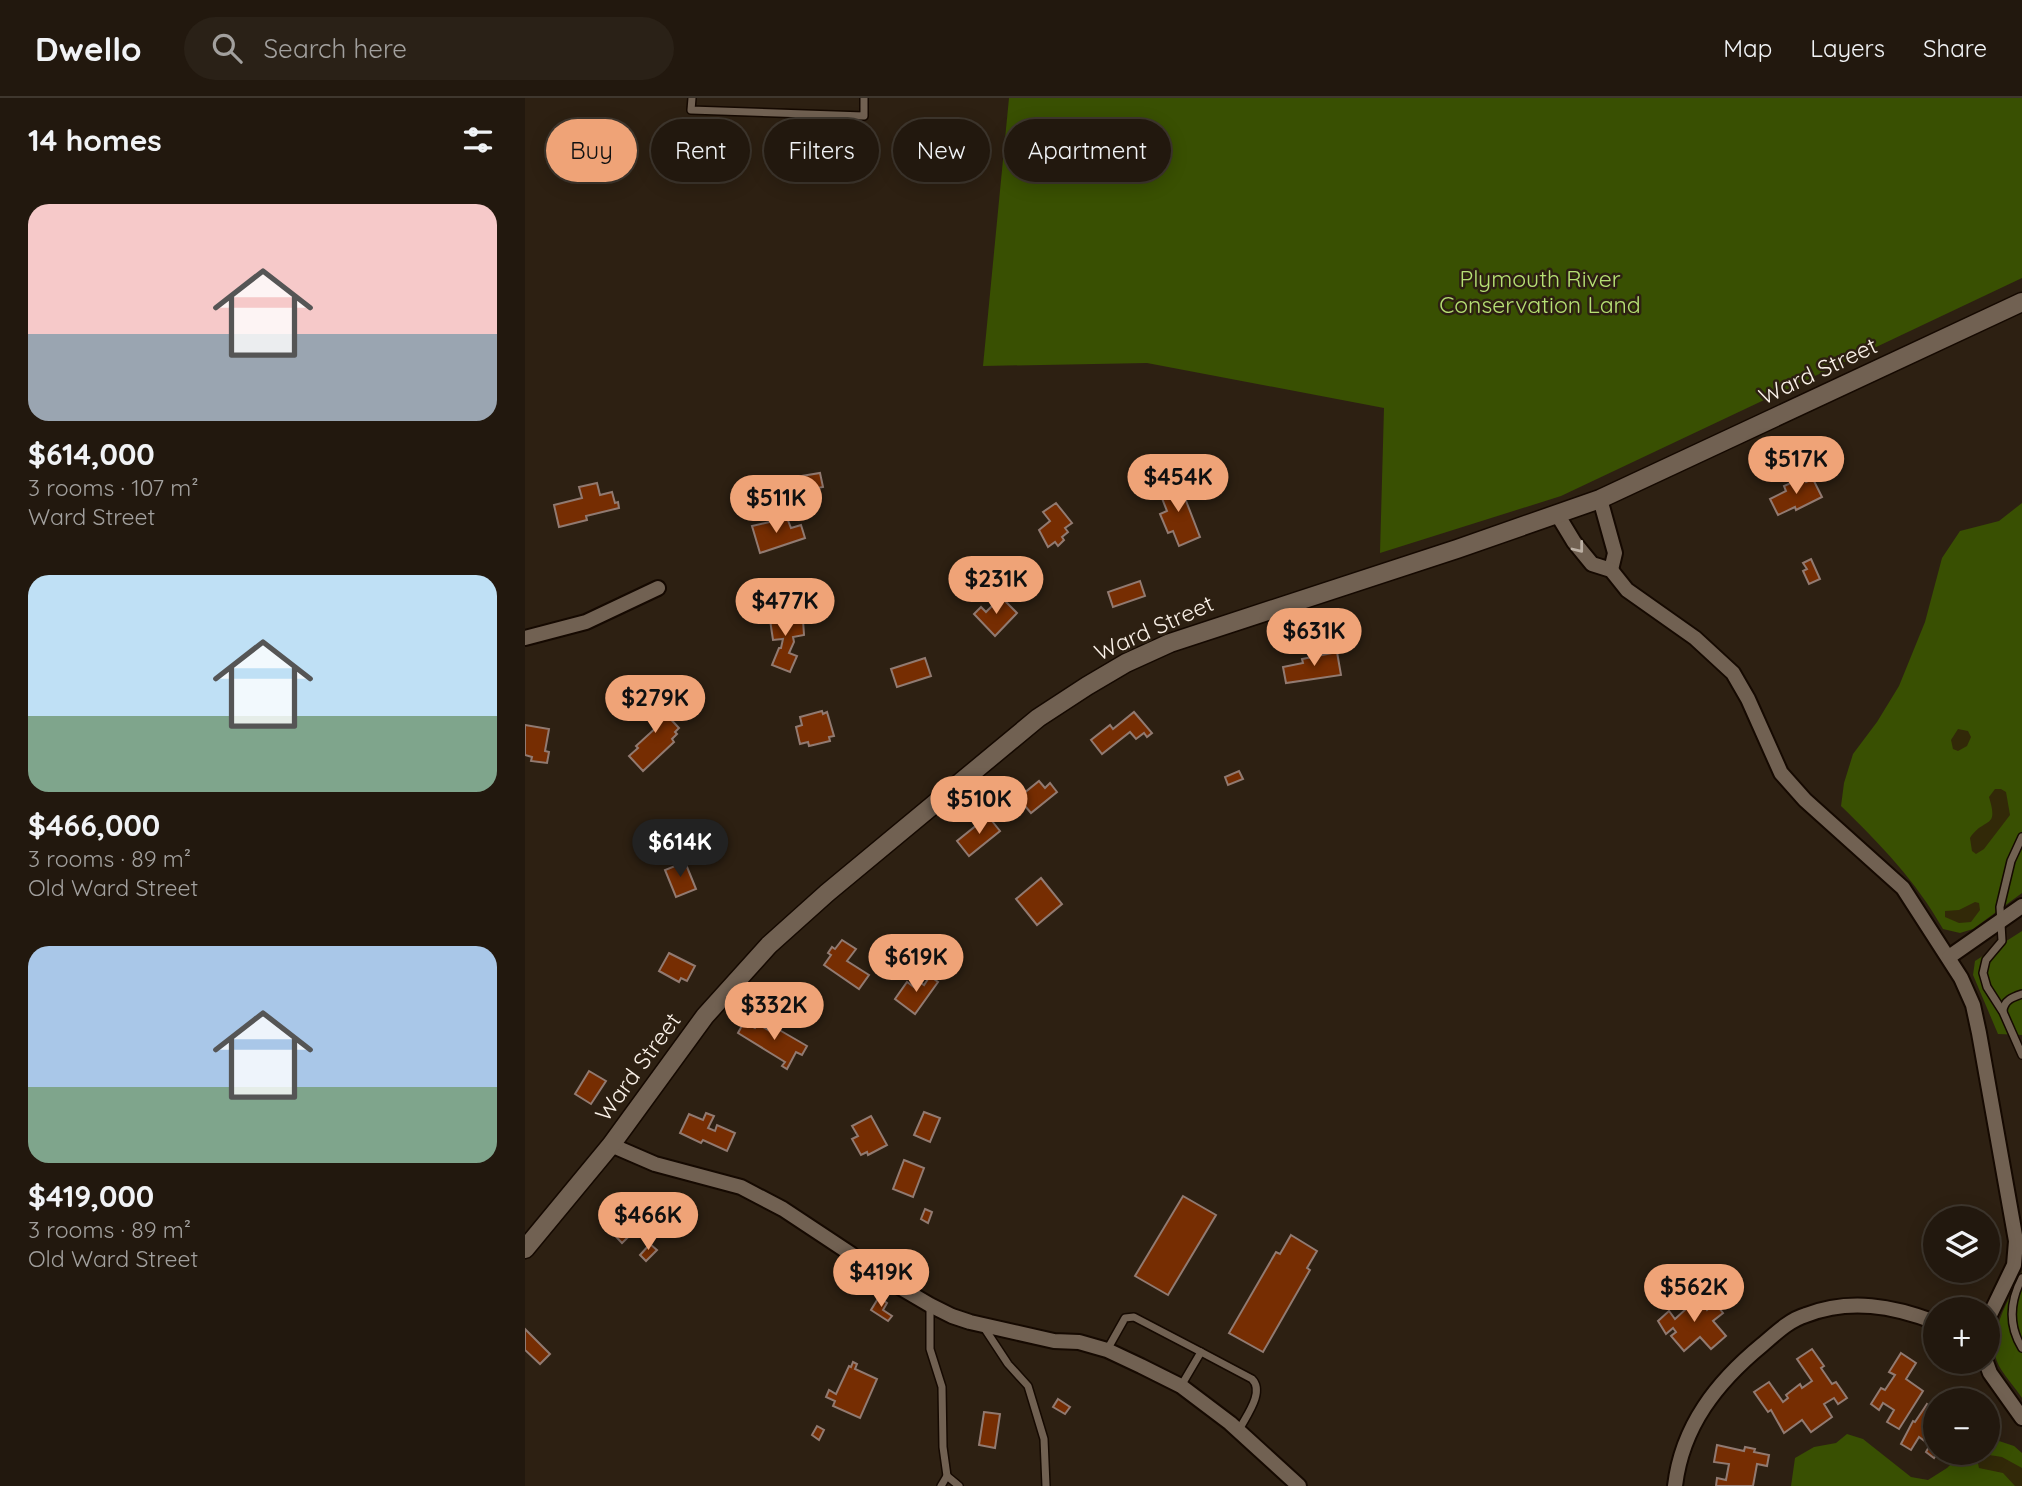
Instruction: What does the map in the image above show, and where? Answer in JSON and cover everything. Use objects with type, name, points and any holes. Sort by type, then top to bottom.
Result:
[{"type":"street","name":"Ward Street","points":[[525,1249],[611,1145],[705,1016],[769,945],[827,893],[1038,718],[1087,686],[1126,663],[1170,643],[1600,499],[2022,302]]},
{"type":"street","points":[[1600,499],[1615,553],[1611,570]]},
{"type":"street","points":[[1557,514],[1574,542],[1592,564],[1611,570],[1627,590],[1695,638],[1733,673],[1748,699],[1781,773],[1805,800],[1903,888],[1961,978],[1973,1005],[2016,1241],[2014,1265],[1998,1297]]},
{"type":"street","points":[[525,638],[586,622],[658,587]]},
{"type":"street","points":[[1949,957],[2022,906]]},
{"type":"street","points":[[611,1145],[655,1164],[741,1187],[783,1209],[851,1254],[867,1268],[952,1316],[1054,1341],[1079,1342],[1107,1350],[1181,1386],[1238,1431],[1299,1486]]},
{"type":"street","points":[[1675,1486],[1683,1448],[1694,1420],[1709,1398],[1738,1365],[1787,1325],[1804,1315],[1828,1308],[1855,1305],[1881,1306],[1923,1317]]},
{"type":"street","points":[[1991,1374],[2022,1418]]},
{"type":"lane","points":[[692,98],[691,110],[864,116],[864,98]]},
{"type":"lane","points":[[2022,837],[2011,861],[2000,906],[2002,941],[1986,960],[1983,973],[1987,988],[2003,1012],[2022,1055]]},
{"type":"lane","points":[[2003,1012],[2009,1000],[2022,994]]},
{"type":"lane","points":[[2022,1278],[2011,1310],[2017,1339],[2022,1348]]},
{"type":"lane","points":[[930,1305],[930,1349],[942,1387],[943,1447],[947,1475],[941,1486]]},
{"type":"lane","points":[[1107,1350],[1125,1318],[1134,1317],[1257,1384],[1258,1393],[1238,1431]]},
{"type":"lane","points":[[982,1325],[1008,1364],[1028,1386],[1044,1439],[1047,1486]]},
{"type":"lane","points":[[1181,1386],[1201,1352]]},
{"type":"lane","points":[[947,1475],[959,1486]]},
{"type":"green space","name":"Plymouth River Conservation Land","points":[[1009,98],[2022,98],[2022,278],[1561,496],[1380,553],[1384,408],[1147,363],[983,366],[1004,150],[1004,182],[1171,182],[1171,119],[1007,119]]},
{"type":"green space","points":[[2022,503],[2022,893],[1973,929],[1960,933],[1943,929],[1897,864],[1841,806],[1844,783],[1853,754],[1899,686],[1925,622],[1942,558],[1960,531],[1999,521]]},
{"type":"green space","points":[[2022,931],[2022,1035],[1998,1034],[1973,975],[1975,961]]},
{"type":"green space","points":[[2022,1272],[2022,1398],[2000,1368],[2000,1318]]},
{"type":"green space","points":[[1847,1434],[1863,1439],[1911,1477],[1928,1480],[1950,1465],[2000,1465],[2000,1441],[2014,1446],[2022,1453],[2022,1486],[1791,1486],[1795,1458],[1814,1447],[1836,1443]]},
{"type":"sand","points":[[1958,729],[1968,731],[1971,737],[1967,746],[1958,751],[1953,749],[1951,740]]},
{"type":"sand","points":[[1995,789],[2006,792],[2010,815],[1984,849],[1976,854],[1972,851],[1970,838],[1991,819],[1989,797]]},
{"type":"sand","points":[[1975,902],[1979,903],[1980,910],[1971,922],[1959,923],[1945,917],[1945,911],[1959,910]]},
{"type":"sand","points":[[2002,1457],[2022,1468],[2022,1486],[2015,1486],[2003,1473],[1979,1468],[1978,1465],[2000,1465]]},
{"type":"building","points":[[820,473],[823,487],[812,489],[814,506],[795,509],[789,478]]},
{"type":"building","points":[[1804,477],[1806,482],[1813,479],[1822,497],[1796,510],[1795,507],[1778,515],[1770,499],[1786,491],[1784,486]]},
{"type":"building","points":[[1178,480],[1200,537],[1179,546],[1173,531],[1168,533],[1160,514],[1167,511],[1158,488]]},
{"type":"building","points":[[597,483],[600,495],[612,492],[619,508],[586,516],[587,520],[559,527],[554,505],[582,498],[579,487]]},
{"type":"building","points":[[1056,503],[1072,523],[1065,528],[1068,532],[1058,546],[1055,542],[1048,547],[1039,530],[1050,521],[1043,512]]},
{"type":"building","points":[[787,518],[791,528],[801,525],[805,538],[760,553],[752,526]]},
{"type":"building","points":[[1811,559],[1820,579],[1809,584],[1803,571],[1807,569],[1803,563]]},
{"type":"building","points":[[1140,581],[1145,596],[1113,607],[1108,592]]},
{"type":"building","points":[[1001,597],[1017,613],[995,636],[974,614],[981,607],[986,612]]},
{"type":"building","points":[[789,611],[791,622],[803,620],[804,635],[793,637],[794,642],[789,653],[797,656],[790,672],[772,665],[783,639],[773,640],[769,613]]},
{"type":"building","points":[[1337,652],[1341,675],[1286,683],[1283,667],[1303,663],[1302,659]]},
{"type":"building","points":[[925,658],[931,676],[897,687],[891,669]]},
{"type":"building","points":[[657,694],[668,707],[663,711],[679,728],[672,739],[674,742],[643,771],[629,756],[659,725],[643,707]]},
{"type":"building","points":[[822,711],[823,714],[827,712],[834,736],[829,737],[830,741],[809,746],[808,742],[800,744],[796,727],[802,725],[800,717]]},
{"type":"building","points":[[1134,712],[1152,733],[1147,737],[1144,733],[1136,739],[1130,732],[1102,754],[1091,740],[1110,725],[1113,729]]},
{"type":"building","points":[[525,725],[549,729],[545,751],[549,752],[547,763],[531,761],[532,757],[525,755]]},
{"type":"building","points":[[1239,771],[1243,779],[1228,785],[1225,777]]},
{"type":"building","points":[[1039,781],[1045,788],[1050,783],[1057,792],[1031,813],[1018,798]]},
{"type":"building","points":[[988,816],[1000,831],[969,856],[957,841]]},
{"type":"building","points":[[685,862],[696,889],[676,897],[665,870]]},
{"type":"building","points":[[1041,878],[1062,904],[1037,925],[1016,899]]},
{"type":"building","points":[[842,940],[856,949],[847,961],[869,975],[859,989],[824,965],[831,955],[828,953],[832,947],[835,949]]},
{"type":"building","points":[[669,953],[695,966],[687,981],[681,978],[679,982],[659,971]]},
{"type":"building","points":[[930,976],[938,982],[915,1014],[895,999],[907,982],[914,987],[918,981],[924,985]]},
{"type":"building","points":[[744,1022],[755,1028],[758,1024],[773,1033],[776,1028],[807,1046],[802,1055],[796,1052],[787,1069],[782,1066],[785,1062],[738,1033]]},
{"type":"building","points":[[589,1071],[606,1081],[591,1104],[575,1094]]},
{"type":"building","points":[[924,1112],[940,1118],[930,1142],[914,1135]]},
{"type":"building","points":[[706,1113],[714,1116],[708,1128],[715,1131],[717,1125],[735,1133],[727,1151],[680,1133],[689,1114],[703,1120]]},
{"type":"building","points":[[871,1116],[887,1145],[868,1155],[867,1152],[861,1155],[852,1139],[858,1136],[852,1126]]},
{"type":"building","points":[[904,1160],[924,1168],[913,1197],[893,1189]]},
{"type":"building","points":[[1183,1196],[1216,1215],[1168,1295],[1135,1276]]},
{"type":"building","points":[[634,1203],[648,1218],[622,1243],[607,1227]]},
{"type":"building","points":[[925,1209],[932,1212],[928,1223],[921,1219]]},
{"type":"building","points":[[1291,1235],[1317,1251],[1307,1268],[1310,1270],[1263,1352],[1229,1333],[1276,1252],[1280,1254]]},
{"type":"building","points":[[650,1244],[657,1250],[646,1261],[640,1255]]},
{"type":"building","points":[[1689,1294],[1700,1307],[1703,1304],[1707,1310],[1715,1303],[1723,1313],[1713,1321],[1726,1336],[1711,1349],[1700,1337],[1684,1351],[1671,1336],[1676,1332],[1673,1328],[1666,1334],[1658,1321],[1669,1311],[1675,1319],[1686,1309],[1680,1302]]},
{"type":"building","points":[[879,1297],[887,1303],[883,1310],[892,1316],[888,1321],[871,1310]]},
{"type":"building","points":[[525,1329],[550,1354],[540,1364],[525,1350]]},
{"type":"building","points":[[1812,1349],[1832,1384],[1836,1382],[1847,1398],[1838,1404],[1834,1398],[1824,1404],[1832,1417],[1811,1432],[1802,1420],[1784,1433],[1771,1410],[1768,1412],[1754,1392],[1769,1382],[1783,1402],[1788,1398],[1786,1395],[1800,1384],[1802,1388],[1812,1381],[1797,1359]]},
{"type":"building","points":[[1901,1353],[1916,1363],[1906,1379],[1923,1391],[1899,1429],[1887,1422],[1894,1410],[1883,1403],[1879,1410],[1871,1404],[1881,1388],[1885,1390],[1895,1375],[1889,1372]]},
{"type":"building","points":[[853,1362],[857,1364],[855,1369],[877,1379],[860,1418],[833,1406],[835,1401],[826,1397],[829,1390],[836,1394]]},
{"type":"building","points":[[1058,1399],[1070,1407],[1065,1414],[1053,1407]]},
{"type":"building","points":[[1923,1410],[1923,1440],[1919,1437],[1911,1450],[1901,1444],[1913,1421],[1915,1422]]},
{"type":"building","points":[[984,1412],[1000,1414],[995,1448],[979,1445]]},
{"type":"building","points":[[817,1426],[824,1430],[819,1440],[812,1435]]},
{"type":"building","points":[[1717,1445],[1744,1451],[1745,1447],[1769,1455],[1767,1466],[1757,1464],[1753,1486],[1716,1486],[1717,1478],[1726,1480],[1729,1464],[1714,1462]]}]
